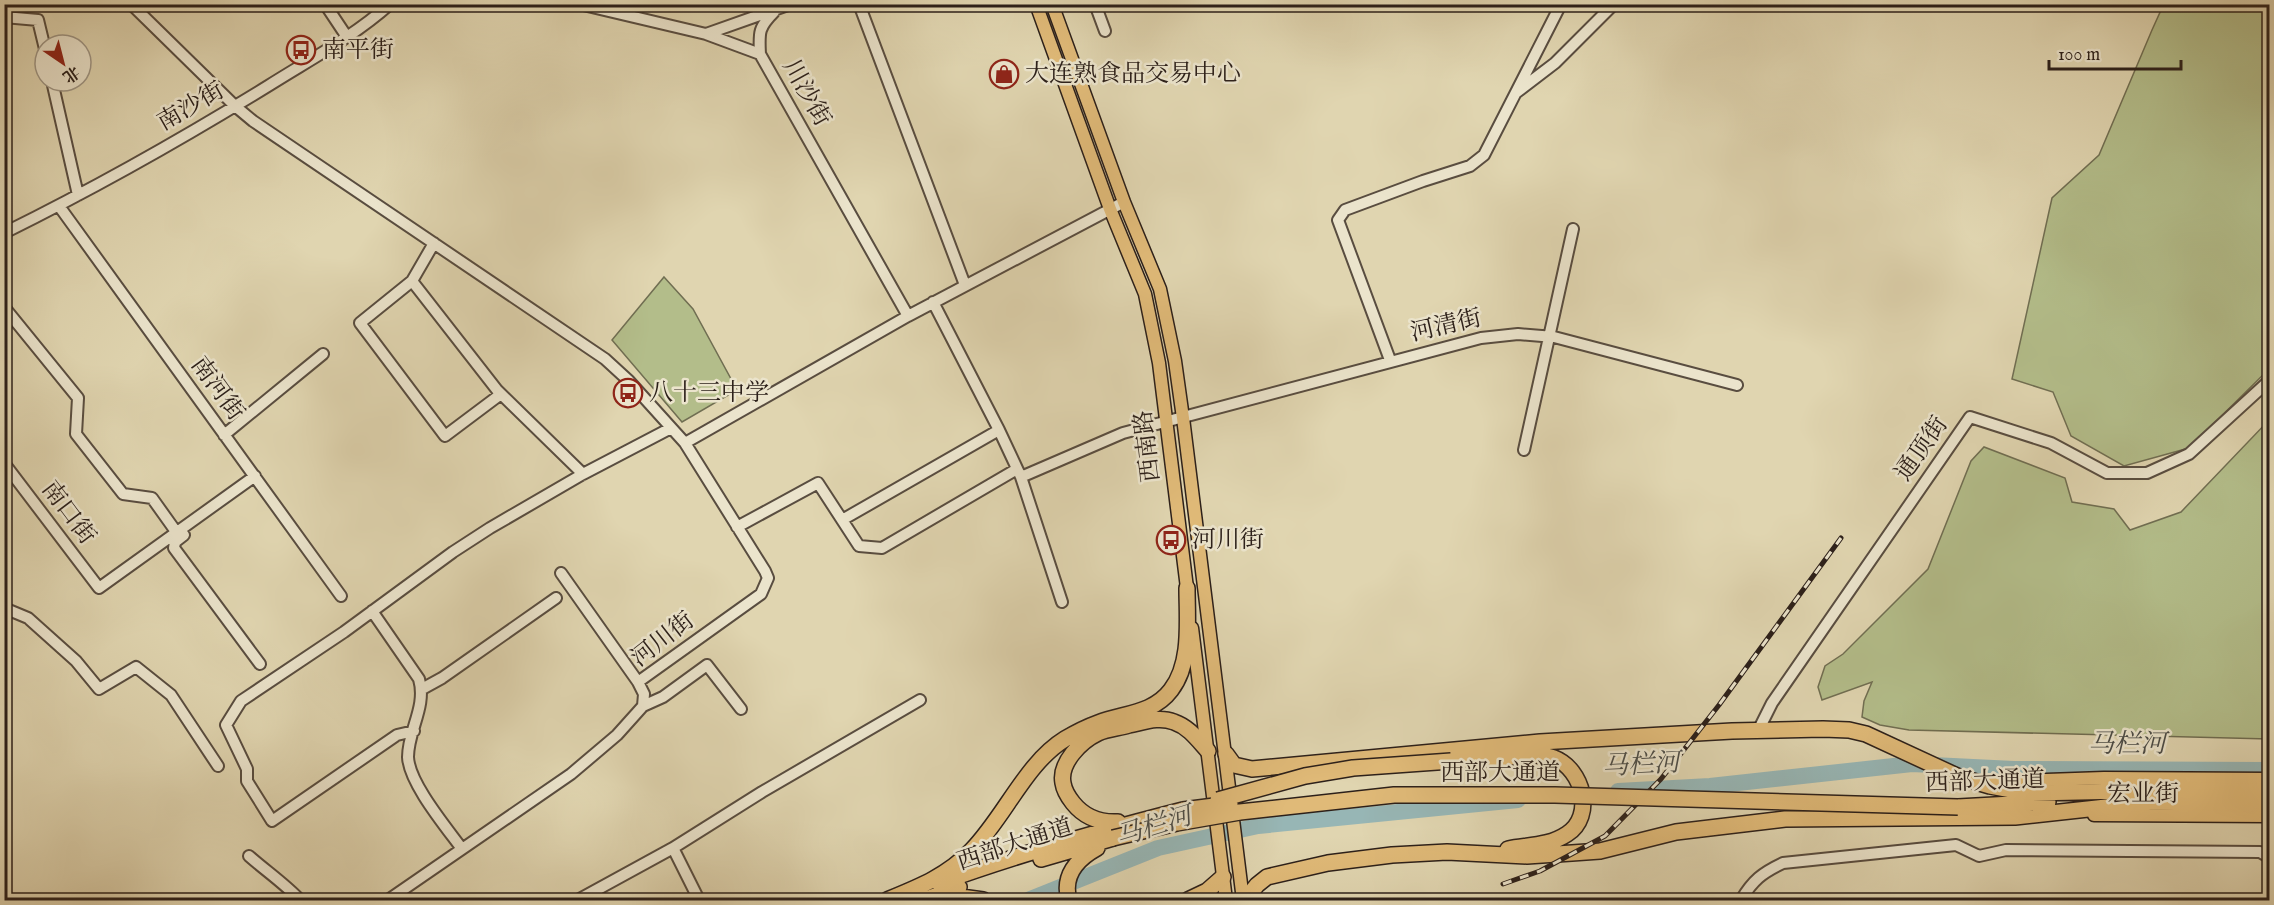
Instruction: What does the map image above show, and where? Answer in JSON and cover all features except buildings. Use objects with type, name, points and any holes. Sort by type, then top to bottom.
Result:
[{"type":"highway","points":[[887,900],[943,876],[972,850],[1044,754],[1066,739],[1098,723],[1132,715],[1155,705],[1170,692],[1178,680],[1184,662],[1187,588]]},
{"type":"highway","points":[[1142,820],[1100,822],[1083,814],[1068,797],[1062,782],[1064,769],[1071,756],[1084,741],[1099,733],[1161,718],[1175,722],[1192,733],[1208,751]]},
{"type":"highway","points":[[1226,754],[1234,765],[1252,769],[1540,742],[1823,729],[1849,730],[1866,734],[1959,777],[2028,793],[2270,791]]},
{"type":"highway","points":[[1183,810],[1305,776],[1353,768],[1540,755],[1554,758],[1573,773],[1579,782],[1583,812],[1578,824],[1569,834],[1551,843],[1479,854]]},
{"type":"highway","name":"西部大通道","points":[[892,900],[988,865],[1095,832],[1183,810],[1394,786],[1555,786],[1958,803],[2028,793]]},
{"type":"highway","name":"西部大通道","points":[[924,900],[991,874],[1113,838],[1177,823],[1240,812],[1394,795],[1555,795],[1958,803],[2270,804]]},
{"type":"highway","points":[[1244,900],[1267,877],[1328,863],[1392,855],[1436,852],[1527,856],[1600,851],[1676,832],[1785,819],[2015,817],[2152,802]]},
{"type":"highway","points":[[1069,900],[1068,881],[1071,870],[1083,856],[1113,838]]},
{"type":"highway","points":[[1188,900],[1207,891],[1223,874]]},
{"type":"highway","points":[[941,900],[961,897],[983,900]]},
{"type":"highway","points":[[1207,900],[1214,900]]},
{"type":"main road","name":"西南路","points":[[1036,4],[1110,209],[1145,294],[1160,363],[1226,900]]},
{"type":"main road","name":"西南路","points":[[1052,4],[1124,202],[1160,289],[1175,361],[1183,418],[1244,900]]},
{"type":"main road","points":[[2028,793],[2043,786],[2104,778]]},
{"type":"main road","points":[[1976,782],[2104,778],[2270,779]]},
{"type":"main road","points":[[2045,802],[2108,814]]},
{"type":"main road","name":"宏业街","points":[[2015,817],[2108,814],[2270,816]]},
{"type":"street","points":[[131,4],[253,121],[605,358],[629,381],[684,443],[908,315],[1124,202]]},
{"type":"street","points":[[325,4],[347,37]]},
{"type":"street","name":"南沙街","points":[[4,233],[59,206],[235,106],[347,37],[390,4]]},
{"type":"street","name":"川沙街","points":[[579,4],[706,34],[760,54],[908,315]]},
{"type":"street","points":[[706,34],[791,4]]},
{"type":"street","points":[[859,4],[965,285]]},
{"type":"street","points":[[1095,4],[1105,31]]},
{"type":"street","points":[[1390,360],[1338,220],[1345,210],[1470,166],[1484,155],[1561,4]]},
{"type":"street","points":[[1515,94],[1555,63],[1614,4]]},
{"type":"street","points":[[760,54],[759,32],[763,22],[776,10]]},
{"type":"street","points":[[4,17],[38,20],[41,33]]},
{"type":"street","points":[[55,93],[78,195]]},
{"type":"street","name":"南河街","points":[[59,206],[341,596]]},
{"type":"street","points":[[1524,450],[1573,229]]},
{"type":"street","points":[[435,243],[412,281],[360,323],[445,436],[501,394]]},
{"type":"street","points":[[412,281],[501,394],[583,474]]},
{"type":"street","points":[[933,302],[1019,473],[1062,602]]},
{"type":"street","points":[[4,307],[78,398],[76,434],[123,494],[152,498],[177,532],[255,476]]},
{"type":"street","name":"河清街","points":[[842,520],[859,546],[882,548],[1019,473],[1123,433],[1390,360],[1481,338],[1518,334],[1549,337],[1737,385]]},
{"type":"street","points":[[224,435],[323,354]]},
{"type":"street","name":"通顶街","points":[[1758,731],[1772,703],[1971,417],[2051,443],[2107,473],[2147,474],[2189,454],[2270,380]]},
{"type":"street","points":[[414,730],[397,735],[272,821],[247,781],[248,769],[226,724],[241,701],[480,534],[583,474],[671,428]]},
{"type":"street","points":[[737,526],[818,483],[842,520],[999,430]]},
{"type":"street","name":"河川街","points":[[388,900],[571,774],[617,735],[643,706],[644,694],[638,682],[761,594],[768,578],[765,571],[684,443]]},
{"type":"street","name":"南口街","points":[[4,463],[99,588],[177,532]]},
{"type":"street","points":[[215,505],[211,515],[175,542],[174,548],[260,664]]},
{"type":"street","points":[[561,573],[638,682]]},
{"type":"street","points":[[422,689],[442,678],[556,598]]},
{"type":"street","points":[[4,608],[28,618],[76,661],[99,689],[136,668],[171,694],[218,766]]},
{"type":"street","points":[[372,611],[419,679],[422,689],[420,713],[408,757],[413,779],[462,849]]},
{"type":"street","points":[[643,706],[663,697],[707,665],[741,709]]},
{"type":"street","points":[[579,900],[673,848],[762,792],[920,700]]},
{"type":"street","points":[[1741,900],[1748,888],[1763,872],[1782,863],[1956,844],[1979,856],[2006,849],[2260,852],[2270,858]]},
{"type":"street","points":[[673,848],[699,900]]},
{"type":"street","points":[[249,856],[279,883],[289,888],[300,900]]},
{"type":"green space","points":[[2165,4],[2269,5],[2269,369],[2189,448],[2124,466],[2071,436],[2053,392],[2012,379],[2052,198],[2099,155]]},
{"type":"green space","points":[[664,277],[693,309],[737,390],[682,422],[612,340]]},
{"type":"green space","points":[[2269,420],[2269,739],[1909,730],[1880,725],[1862,717],[1864,701],[1872,682],[1822,700],[1818,687],[1825,666],[1843,654],[1928,569],[1971,461],[1984,447],[2065,478],[2072,502],[2114,509],[2130,530],[2181,512]]},
{"type":"waterway","name":"马栏河","points":[[1618,791],[1710,786],[1912,764],[2014,769],[2270,770]]},
{"type":"waterway","name":"马栏河","points":[[1028,900],[1158,848],[1258,826],[1518,800]]},
{"type":"railway","points":[[1503,884],[1540,871],[1605,836],[1661,779],[1719,705],[1841,538]]},
{"type":"place","name":"南平街","points":[[301,50]]},
{"type":"place","name":"大连熟食品交易中心","points":[[1004,74]]},
{"type":"place","name":"八十三中学","points":[[628,393]]},
{"type":"place","name":"河川街","points":[[1171,540]]}]
